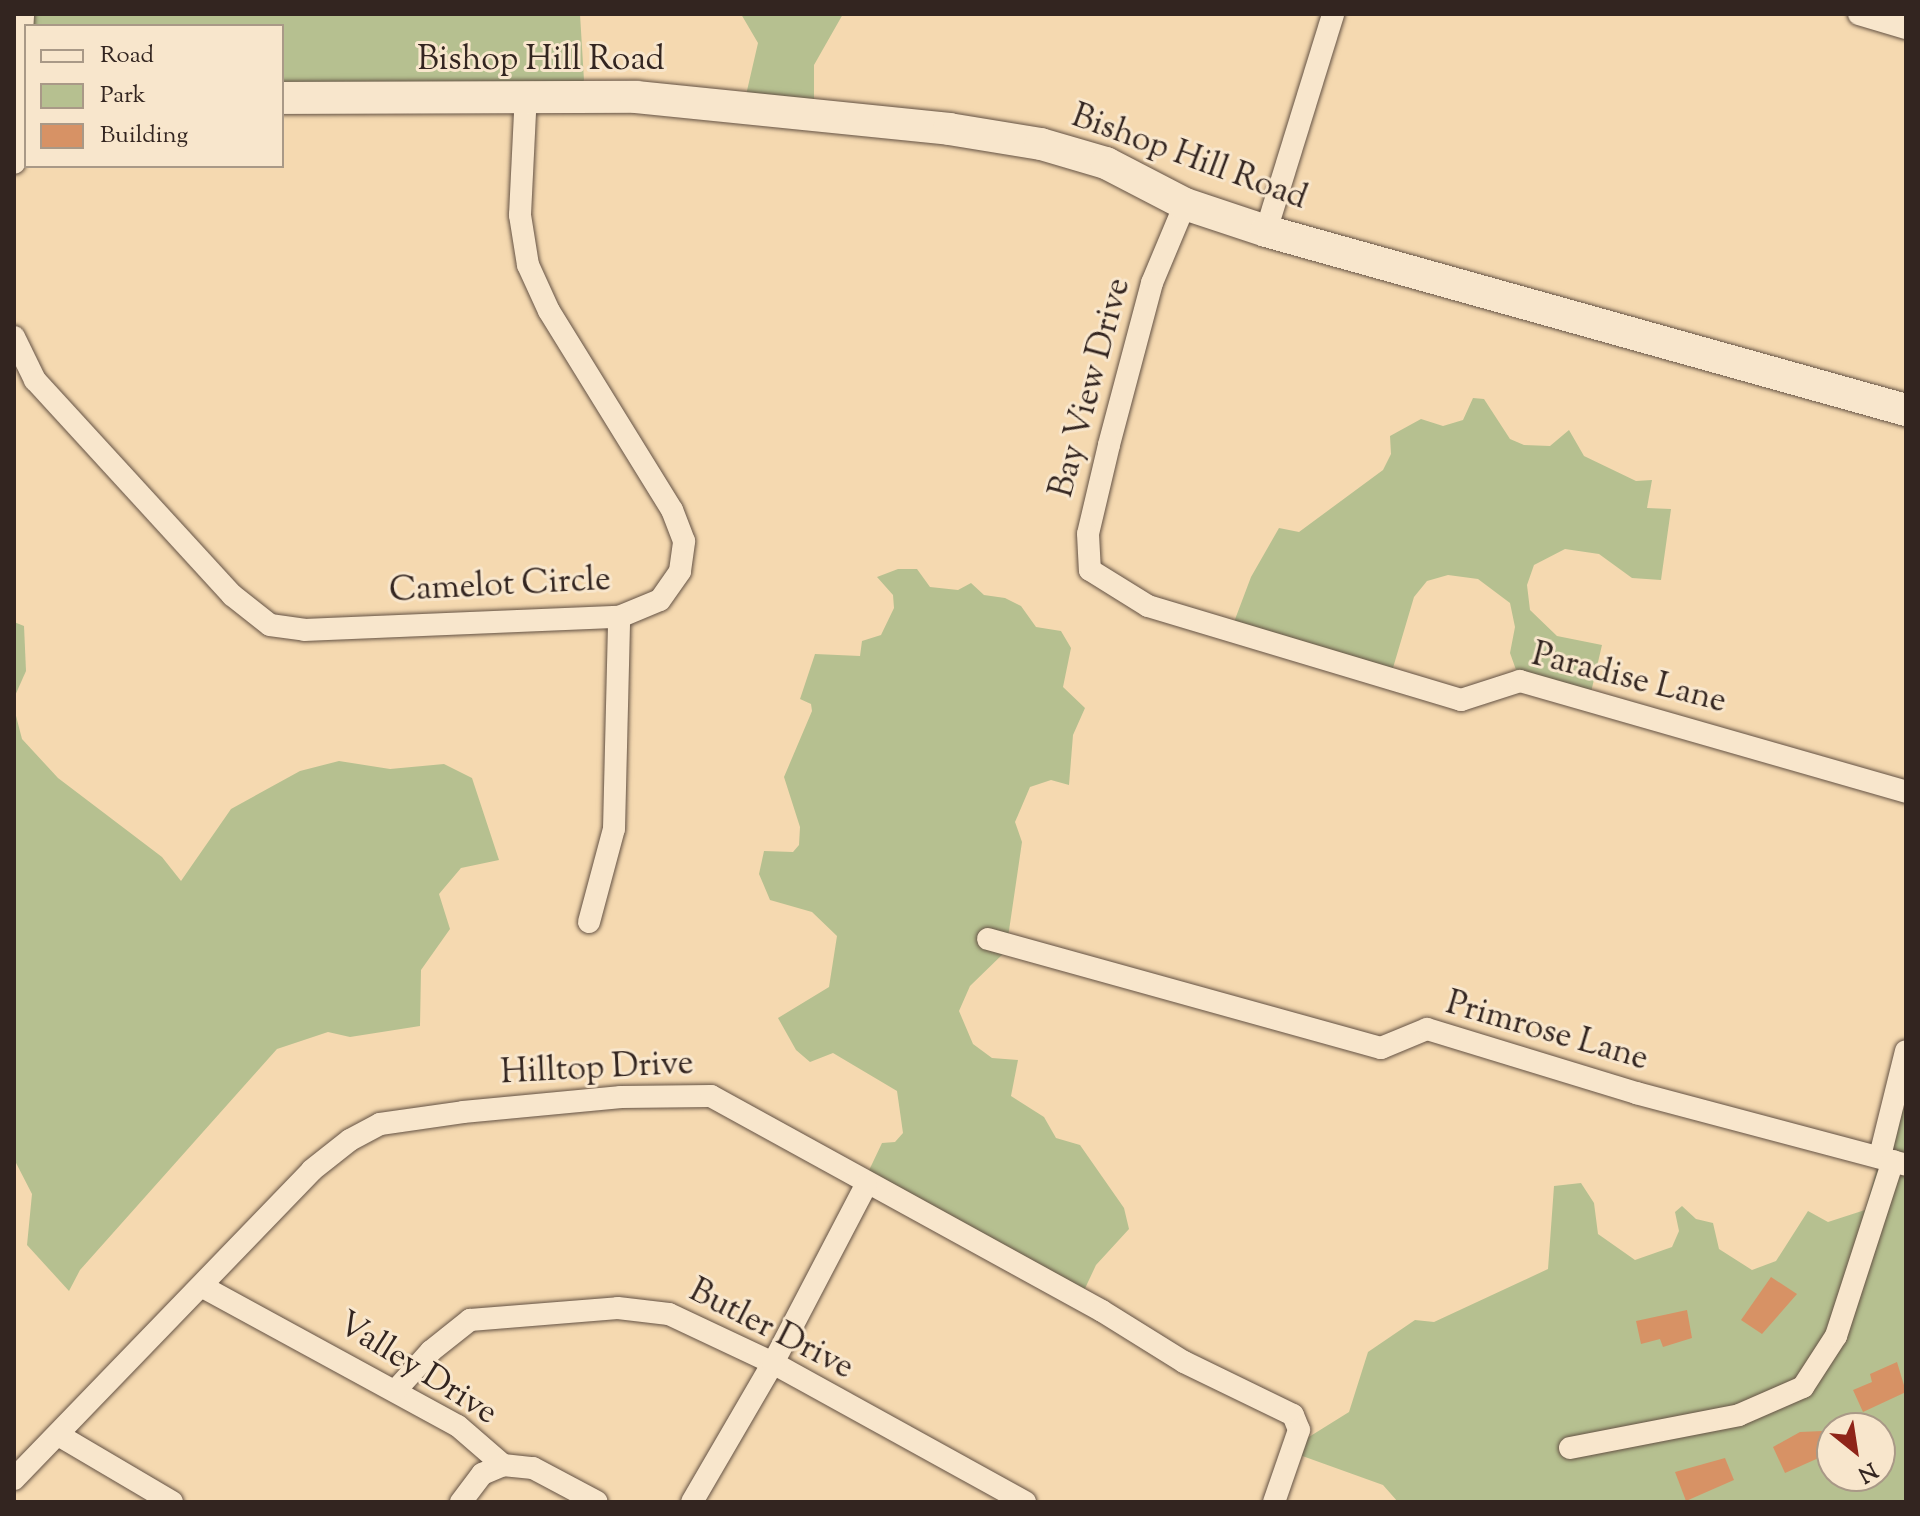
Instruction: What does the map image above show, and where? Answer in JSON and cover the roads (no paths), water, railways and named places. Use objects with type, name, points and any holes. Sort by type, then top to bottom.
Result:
[{"type":"street","points":[[14,163],[23,14]]},
{"type":"street","points":[[1266,231],[1333,14]]},
{"type":"street","points":[[1859,14],[1906,28]]},
{"type":"street","name":"Bishop Hill Road","points":[[284,98],[526,94],[703,102],[1026,142],[1106,163],[1185,204],[1266,231],[1906,410]]},
{"type":"street","name":"Camelot Circle","points":[[14,337],[35,380],[232,595],[270,625],[304,630],[619,617],[660,600],[680,571],[684,541],[672,510],[549,311],[528,265],[520,215],[526,94]]},
{"type":"street","name":"Bay View Drive","points":[[1111,583],[1090,570],[1088,534],[1152,283],[1185,204]]},
{"type":"street","name":"Paradise Lane","points":[[1111,583],[1148,606],[1461,700],[1520,681],[1906,792]]},
{"type":"street","points":[[589,922],[614,829],[619,617]]},
{"type":"street","name":"Primrose Lane","points":[[988,939],[1381,1048],[1427,1029],[1636,1093],[1893,1161]]},
{"type":"street","points":[[1570,1448],[1739,1415],[1803,1387],[1836,1336],[1893,1161],[1906,1051]]},
{"type":"street","name":"Hilltop Drive","points":[[14,1479],[60,1436],[312,1170],[380,1124],[621,1097],[711,1096],[866,1185],[1294,1419],[1299,1430],[1274,1502]]},
{"type":"street","points":[[692,1502],[773,1363],[866,1185]]},
{"type":"street","name":"Valley Drive","points":[[203,1287],[458,1426],[503,1465],[533,1468],[597,1502]]},
{"type":"street","name":"Butler Drive","points":[[396,1390],[431,1351],[470,1320],[618,1308],[669,1314],[773,1363],[1025,1502]]},
{"type":"street","points":[[60,1436],[172,1502]]},
{"type":"street","points":[[461,1502],[482,1474],[503,1465]]}]
